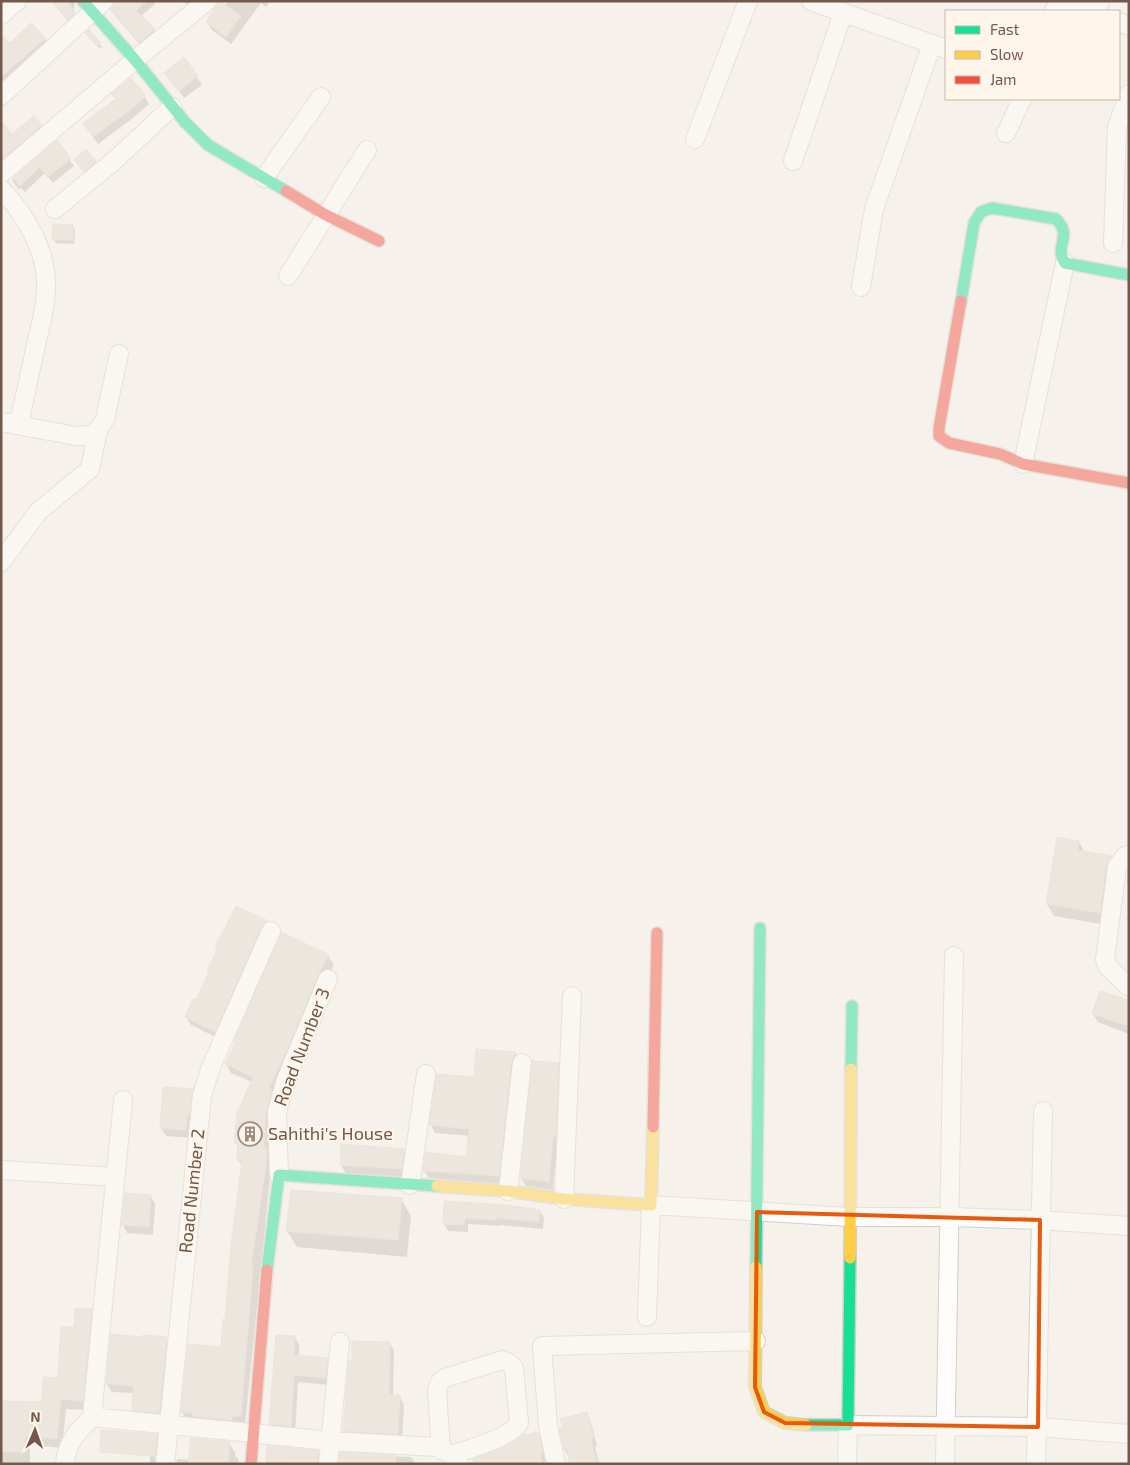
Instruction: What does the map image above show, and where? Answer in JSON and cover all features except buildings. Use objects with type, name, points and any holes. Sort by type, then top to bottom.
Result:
[{"type":"street","points":[[1,15],[17,1]]},
{"type":"street","points":[[1,174],[134,60],[207,1]]},
{"type":"street","points":[[695,139],[748,1]]},
{"type":"street","points":[[812,1],[939,46],[874,209],[861,287]]},
{"type":"street","points":[[1057,1],[1085,10]]},
{"type":"street","points":[[1,96],[93,5],[134,60],[172,106],[208,145],[328,216],[379,241]]},
{"type":"street","points":[[792,161],[843,13]]},
{"type":"street","points":[[1112,243],[1117,127],[1129,94]]},
{"type":"street","points":[[264,178],[321,97]]},
{"type":"street","points":[[1006,133],[1022,100]]},
{"type":"street","points":[[55,209],[115,160],[172,106]]},
{"type":"street","points":[[288,276],[328,216],[367,150]]},
{"type":"street","points":[[1,189],[9,197],[34,233],[41,252],[46,280],[42,322],[21,415],[8,424]]},
{"type":"street","points":[[1129,275],[1065,263],[1061,260],[1060,254],[1065,229],[1063,224],[1056,219],[992,208],[981,212],[974,223],[939,428],[939,436],[949,444],[1000,454],[1023,464],[1129,483]]},
{"type":"street","points":[[1023,464],[1065,263]]},
{"type":"street","points":[[1,562],[39,511],[90,469],[98,430],[105,419],[119,354]]},
{"type":"street","points":[[8,424],[76,436],[90,435],[98,430]]},
{"type":"street","points":[[1129,855],[1125,856],[1117,867],[1105,959],[1108,967],[1129,987]]},
{"type":"street","points":[[760,928],[755,1387],[764,1412],[785,1423],[813,1425],[1038,1427],[1129,1434]]},
{"type":"street","name":"Road Number 2","points":[[165,1464],[202,1095],[211,1067],[270,931]]},
{"type":"street","points":[[647,1317],[657,933]]},
{"type":"street","points":[[945,1464],[951,1217],[954,956]]},
{"type":"street","name":"Road Number 3","points":[[279,1175],[276,1112],[286,1080],[328,979]]},
{"type":"street","points":[[564,1199],[572,996]]},
{"type":"street","points":[[847,1464],[852,1006]]},
{"type":"street","points":[[508,1191],[522,1063]]},
{"type":"street","points":[[410,1185],[426,1074]]},
{"type":"street","points":[[65,1464],[66,1450],[75,1435],[92,1417],[123,1100]]},
{"type":"street","points":[[1036,1464],[1043,1111]]},
{"type":"street","points":[[1,1170],[115,1177]]},
{"type":"street","points":[[251,1464],[269,1250],[279,1175],[508,1191],[564,1199],[757,1212],[1040,1220],[1129,1226]]},
{"type":"street","points":[[556,1464],[548,1426],[542,1346],[756,1341]]},
{"type":"street","points":[[328,1464],[340,1342]]},
{"type":"street","points":[[502,1360],[508,1362],[514,1368],[519,1423],[514,1430],[506,1435],[451,1456],[437,1390],[440,1382],[445,1378],[502,1360]]},
{"type":"street","points":[[92,1417],[330,1440],[436,1447],[451,1456]]},
{"type":"highlighted area","points":[[757,1212],[1040,1220],[1038,1427],[785,1423],[764,1412],[755,1387]]},
{"type":"traffic: fast","points":[[83,1],[135,60],[185,122],[208,145],[286,191]]},
{"type":"traffic: fast","points":[[961,301],[974,223],[981,212],[992,208],[1056,219],[1063,231],[1061,251],[1065,263],[1129,275]]},
{"type":"traffic: fast","points":[[756,1267],[760,928]]},
{"type":"traffic: fast","points":[[851,1069],[852,1006]]},
{"type":"traffic: fast","points":[[267,1270],[279,1175],[437,1186]]},
{"type":"traffic: fast","points":[[806,1425],[848,1425],[850,1258]]},
{"type":"traffic: slow","points":[[850,1258],[851,1069]]},
{"type":"traffic: slow","points":[[437,1186],[508,1191],[564,1199],[651,1205],[653,1127]]},
{"type":"traffic: slow","points":[[756,1267],[755,1387],[764,1412],[785,1423],[806,1425]]},
{"type":"traffic: jam","points":[[286,191],[324,214],[379,241]]},
{"type":"traffic: jam","points":[[961,301],[939,436],[949,443],[1000,454],[1023,464],[1129,483]]},
{"type":"traffic: jam","points":[[653,1127],[657,933]]},
{"type":"traffic: jam","points":[[251,1464],[267,1270]]},
{"type":"place","name":"Sahithi's House","points":[[250,1134]]}]
